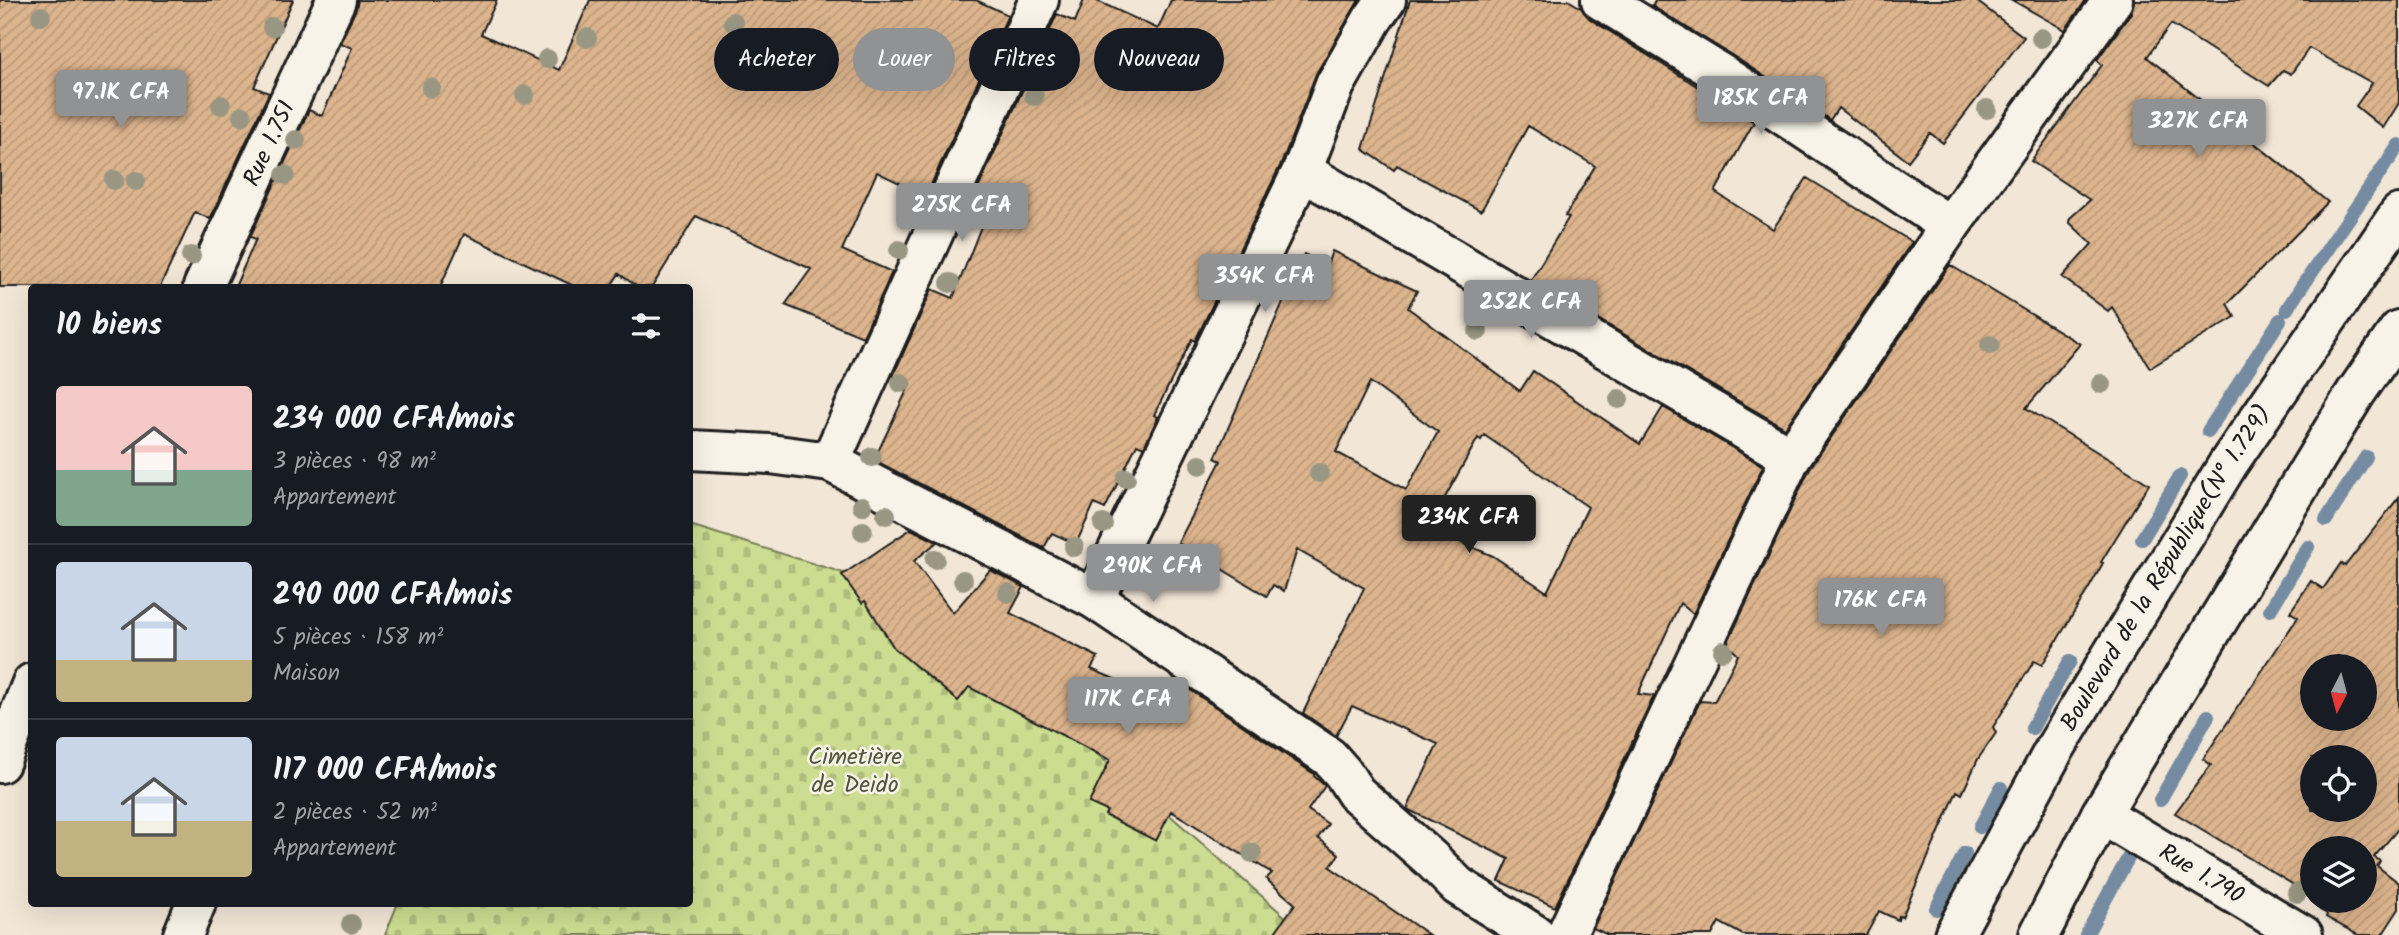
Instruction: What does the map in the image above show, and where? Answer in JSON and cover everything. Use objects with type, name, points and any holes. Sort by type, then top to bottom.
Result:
[{"type":"street","name":"Rue 1.751","points":[[204,284],[336,0]]},
{"type":"street","points":[[830,462],[1039,0]]},
{"type":"street","points":[[1094,599],[1302,171],[1335,85],[1386,0]]},
{"type":"street","points":[[1601,0],[1726,77],[1950,226]]},
{"type":"street","points":[[1566,935],[1791,457],[1950,226],[2113,0]]},
{"type":"street","points":[[1302,171],[1791,457]]},
{"type":"street","name":"Boulevard de la République(N° 1.729)","points":[[1954,935],[2054,750],[2228,464],[2399,214]]},
{"type":"street","points":[[2039,935],[2101,814],[2355,394],[2399,330]]},
{"type":"street","points":[[693,450],[770,454],[830,462],[1094,599],[1329,757],[1356,793],[1458,886],[1536,935]]},
{"type":"street","points":[[0,763],[28,693]]},
{"type":"street","name":"Rue 1.790","points":[[2101,814],[2303,935]]},
{"type":"street","points":[[183,935],[194,907]]},
{"type":"green space","name":"Cimetière de Deido","points":[[693,526],[891,588],[1140,789],[1306,935],[385,935],[396,907],[693,907]]},
{"type":"building","points":[[0,0],[293,0],[254,87],[269,93],[210,219],[195,212],[161,284],[28,284],[28,287],[0,287]]},
{"type":"building","points":[[358,0],[497,0],[481,34],[559,70],[590,0],[976,0],[1008,15],[1002,28],[969,28],[969,91],[974,91],[926,196],[877,172],[842,250],[892,272],[863,337],[785,305],[811,269],[696,216],[654,284],[634,284],[619,274],[612,284],[570,284],[464,234],[441,284],[236,284],[256,239],[250,237],[309,110],[322,116],[352,48],[340,43]]},
{"type":"building","points":[[1084,0],[1095,0],[1156,28],[1094,28],[1094,91],[1224,91],[1224,28],[1158,28],[1171,0],[1359,0],[1316,74],[1282,162],[1195,341],[1192,339],[1154,415],[1158,417],[1144,447],[1137,444],[1105,509],[1094,504],[1076,544],[1052,533],[1044,548],[874,460],[910,384],[893,376],[932,289],[953,298],[982,224],[966,215],[1022,91],[1080,91],[1080,28],[1051,28],[1057,14],[1075,22]]},
{"type":"building","points":[[1410,0],[1568,0],[1581,8],[1590,19],[1754,122],[1715,192],[1773,229],[1807,178],[1912,242],[1785,428],[1531,280],[1569,217],[1565,216],[1595,166],[1528,126],[1481,211],[1397,165],[1394,170],[1363,149]]},
{"type":"building","points":[[1656,0],[1975,0],[2024,37],[1943,143],[1930,133],[1908,161],[1838,108],[1830,120],[1652,6]]},
{"type":"building","points":[[2012,0],[2086,0],[2065,30]]},
{"type":"building","points":[[2134,0],[2399,0],[2399,103],[2383,128],[2356,106],[2372,83],[2309,48],[2291,74],[2283,70],[2269,86],[2171,24],[2147,57],[2328,202],[2227,304],[2235,317],[2150,368],[2112,307],[2108,311],[2062,277],[2092,244],[2069,222],[2090,200],[2031,161],[2102,65],[2097,60],[2131,13]]},
{"type":"building","points":[[1332,251],[1417,291],[1408,308],[1520,391],[1533,371],[1640,444],[1663,407],[1763,466],[1693,614],[1680,603],[1638,694],[1654,696],[1555,907],[1499,881],[1509,859],[1407,809],[1438,744],[1352,706],[1336,736],[1303,713],[1364,588],[1297,550],[1284,591],[1273,585],[1267,596],[1178,543],[1221,461],[1215,458],[1304,254],[1327,265]],"holes":[[[1370,382],[1438,432],[1406,490],[1336,452]],[[1484,435],[1588,507],[1547,592],[1493,556],[1436,532],[1450,506],[1443,501],[1478,438],[1481,440]]]},
{"type":"building","points":[[1950,265],[2080,344],[2026,408],[2149,484],[2042,665],[2034,661],[1993,727],[1996,733],[1978,759],[1962,794],[1957,791],[1902,917],[1899,916],[1898,920],[1879,911],[1866,935],[1743,935],[1719,922],[1712,935],[1608,935],[1593,928],[1700,701],[1714,702],[1738,655],[1727,644],[1810,468]]},
{"type":"building","points":[[2399,497],[2399,828],[2377,854],[2377,836],[2300,836],[2300,889],[2175,813],[2211,765],[2203,759],[2298,617],[2290,612],[2311,581],[2323,589],[2341,563],[2345,566]]},
{"type":"building","points":[[911,529],[937,542],[914,561],[953,613],[990,570],[1024,587],[1010,613],[1098,657],[1091,669],[1173,704],[1183,685],[1314,774],[1325,786],[1308,810],[1328,824],[1318,838],[1339,854],[1330,867],[1429,935],[1273,935],[1295,904],[1266,879],[1272,873],[1171,811],[1156,841],[1105,815],[1107,811],[1089,803],[1110,760],[969,687],[958,701],[894,648],[865,601],[862,603],[842,575]]},
{"type":"building","points":[[2377,866],[2399,883],[2399,909],[2382,935],[2358,935],[2326,917],[2327,914],[2377,913]]},
{"type":"waterway","points":[[2389,160],[2399,145]]},
{"type":"waterway","points":[[2310,275],[2385,165]]},
{"type":"waterway","points":[[2287,309],[2306,280]]},
{"type":"waterway","points":[[2208,431],[2280,320]]},
{"type":"waterway","points":[[2326,520],[2366,457]]},
{"type":"waterway","points":[[2142,539],[2180,476]]},
{"type":"waterway","points":[[2270,610],[2308,547]]},
{"type":"waterway","points":[[2032,728],[2070,661]]},
{"type":"waterway","points":[[2160,800],[2208,716]]},
{"type":"waterway","points":[[1980,827],[2001,788]]},
{"type":"waterway","points":[[2086,935],[2138,840]]},
{"type":"waterway","points":[[1936,909],[1965,853]]}]
